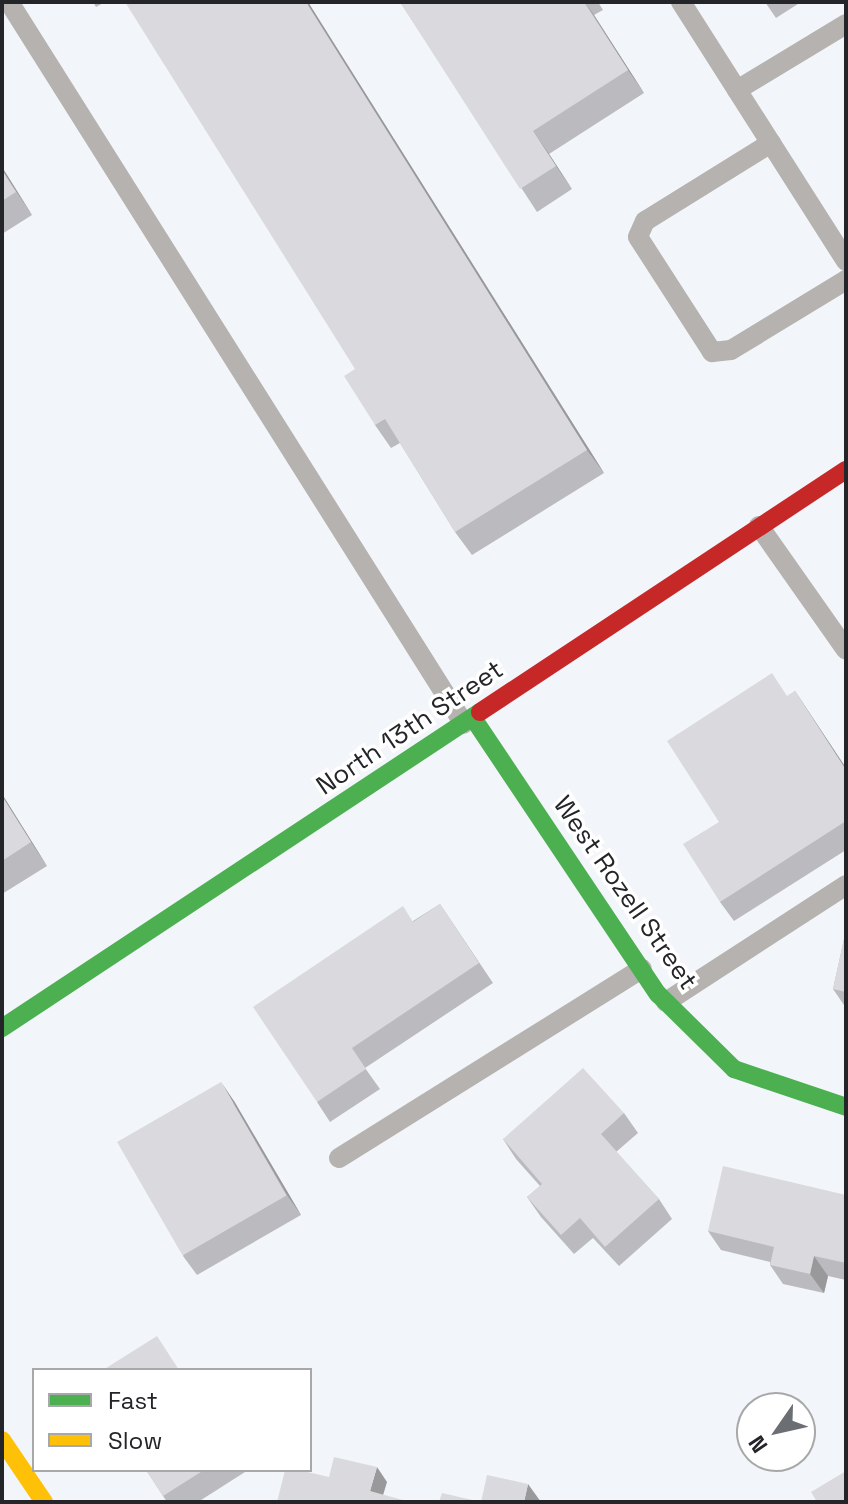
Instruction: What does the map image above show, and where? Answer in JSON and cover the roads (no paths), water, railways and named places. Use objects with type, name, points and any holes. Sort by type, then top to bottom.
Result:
[{"type":"main road","name":"North 13th Street","points":[[2,1028],[846,470]]},
{"type":"main road","name":"West Rozell Street","points":[[469,721],[666,1002],[734,1069],[846,1107]]},
{"type":"main road","points":[[2,1440],[44,1502]]},
{"type":"lane","points":[[9,2],[469,721]]},
{"type":"lane","points":[[681,2],[846,261]]},
{"type":"lane","points":[[737,90],[846,24]]},
{"type":"lane","points":[[771,143],[645,221],[638,237],[712,352],[731,350],[846,280]]},
{"type":"lane","points":[[759,526],[846,650]]},
{"type":"lane","points":[[666,1002],[846,885]]},
{"type":"lane","points":[[339,1158],[642,969]]}]
